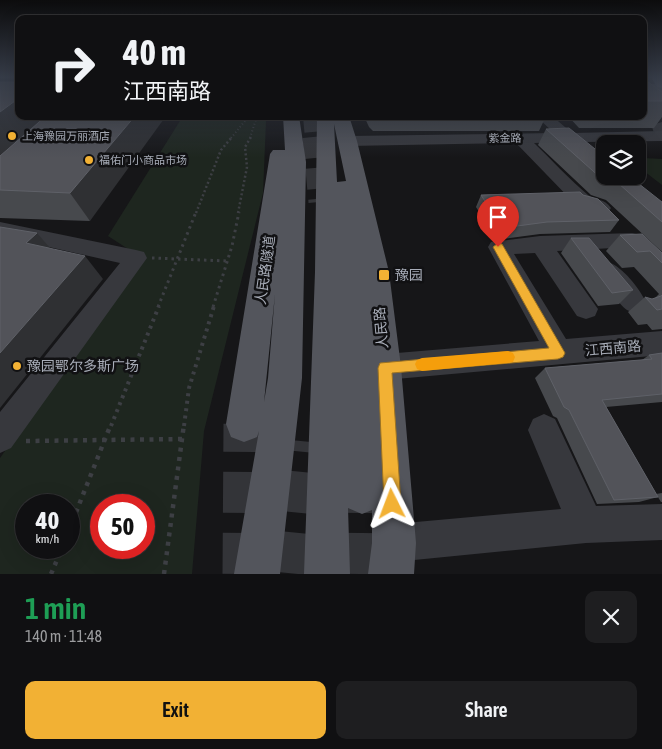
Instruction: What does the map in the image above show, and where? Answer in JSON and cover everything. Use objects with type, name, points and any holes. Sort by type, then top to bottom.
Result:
[{"type":"main road","name":"人民路隧道","points":[[244,424],[280,154],[289,120]]},
{"type":"main road","points":[[257,574],[285,378],[296,162],[291,120]]},
{"type":"main road","points":[[325,120],[328,272],[326,574]]},
{"type":"main road","points":[[330,120],[342,170],[357,341],[362,494]]},
{"type":"main road","name":"人民路","points":[[344,129],[376,272],[384,368],[393,559]]},
{"type":"street","points":[[548,120],[596,161]]},
{"type":"street","name":"紫金路","points":[[344,129],[520,138],[662,136]]},
{"type":"street","points":[[520,138],[583,201],[598,205],[638,246],[584,242],[498,247],[558,353]]},
{"type":"street","points":[[0,229],[136,258],[10,439]]},
{"type":"street","points":[[584,242],[634,302]]},
{"type":"street","name":"江西南路","points":[[384,368],[662,343]]},
{"type":"street","points":[[544,430],[586,525]]},
{"type":"street","points":[[393,559],[586,525],[662,522]]},
{"type":"lane","points":[[540,244],[586,308]]},
{"type":"path","points":[[80,502],[221,150],[246,120]]},
{"type":"path","points":[[164,574],[189,388],[227,261],[247,167],[245,147],[257,120]]},
{"type":"path","points":[[134,258],[227,261]]},
{"type":"path","points":[[10,439],[104,442],[183,439]]},
{"type":"path","points":[[51,574],[57,559]]},
{"type":"shaded area","points":[[180,120],[266,121],[263,193],[204,431],[192,574],[0,574],[0,458],[142,258],[108,236]]},
{"type":"shaded area","points":[[646,158],[662,159],[662,185],[646,173]]},
{"type":"building","points":[[0,104],[11,104],[0,112]]},
{"type":"building","points":[[41,120],[132,120],[70,193],[0,190],[0,156]]},
{"type":"building","points":[[569,128],[596,150],[596,174],[546,129]]},
{"type":"building","points":[[620,185],[640,185],[662,202],[662,222]]},
{"type":"building","points":[[580,192],[583,195],[598,199],[619,220],[547,222],[502,228],[481,195]]},
{"type":"building","points":[[0,227],[37,233],[26,243],[85,256],[0,353]]},
{"type":"building","points":[[642,234],[662,253],[662,263],[650,251],[637,252],[620,235]]},
{"type":"building","points":[[571,238],[589,238],[633,290],[612,293]]},
{"type":"building","points":[[662,295],[662,309],[657,310],[645,297],[652,299]]},
{"type":"building","points":[[662,353],[662,394],[602,400],[658,497],[614,500],[569,410],[564,407],[545,368],[652,359],[649,355]]},
{"type":"tunnel","points":[[653,104],[662,132]]},
{"type":"tunnel","points":[[311,120],[313,138]]},
{"type":"tunnel","points":[[313,137],[319,202]]},
{"type":"tunnel","points":[[243,574],[244,424]]},
{"type":"tunnel","points":[[298,574],[311,442]]},
{"type":"tunnel","points":[[361,574],[362,494]]},
{"type":"slow traffic","points":[[422,364],[508,357]]},
{"type":"place","name":"上海豫园万丽酒店","points":[[12,136]]},
{"type":"place","name":"福佑门小商品市场","points":[[89,160]]},
{"type":"place","name":"豫园","points":[[384,275]]},
{"type":"place","name":"豫园鄂尔多斯广场","points":[[17,366]]},
{"type":"route","points":[[392,504],[384,368],[558,353],[498,247]]}]
